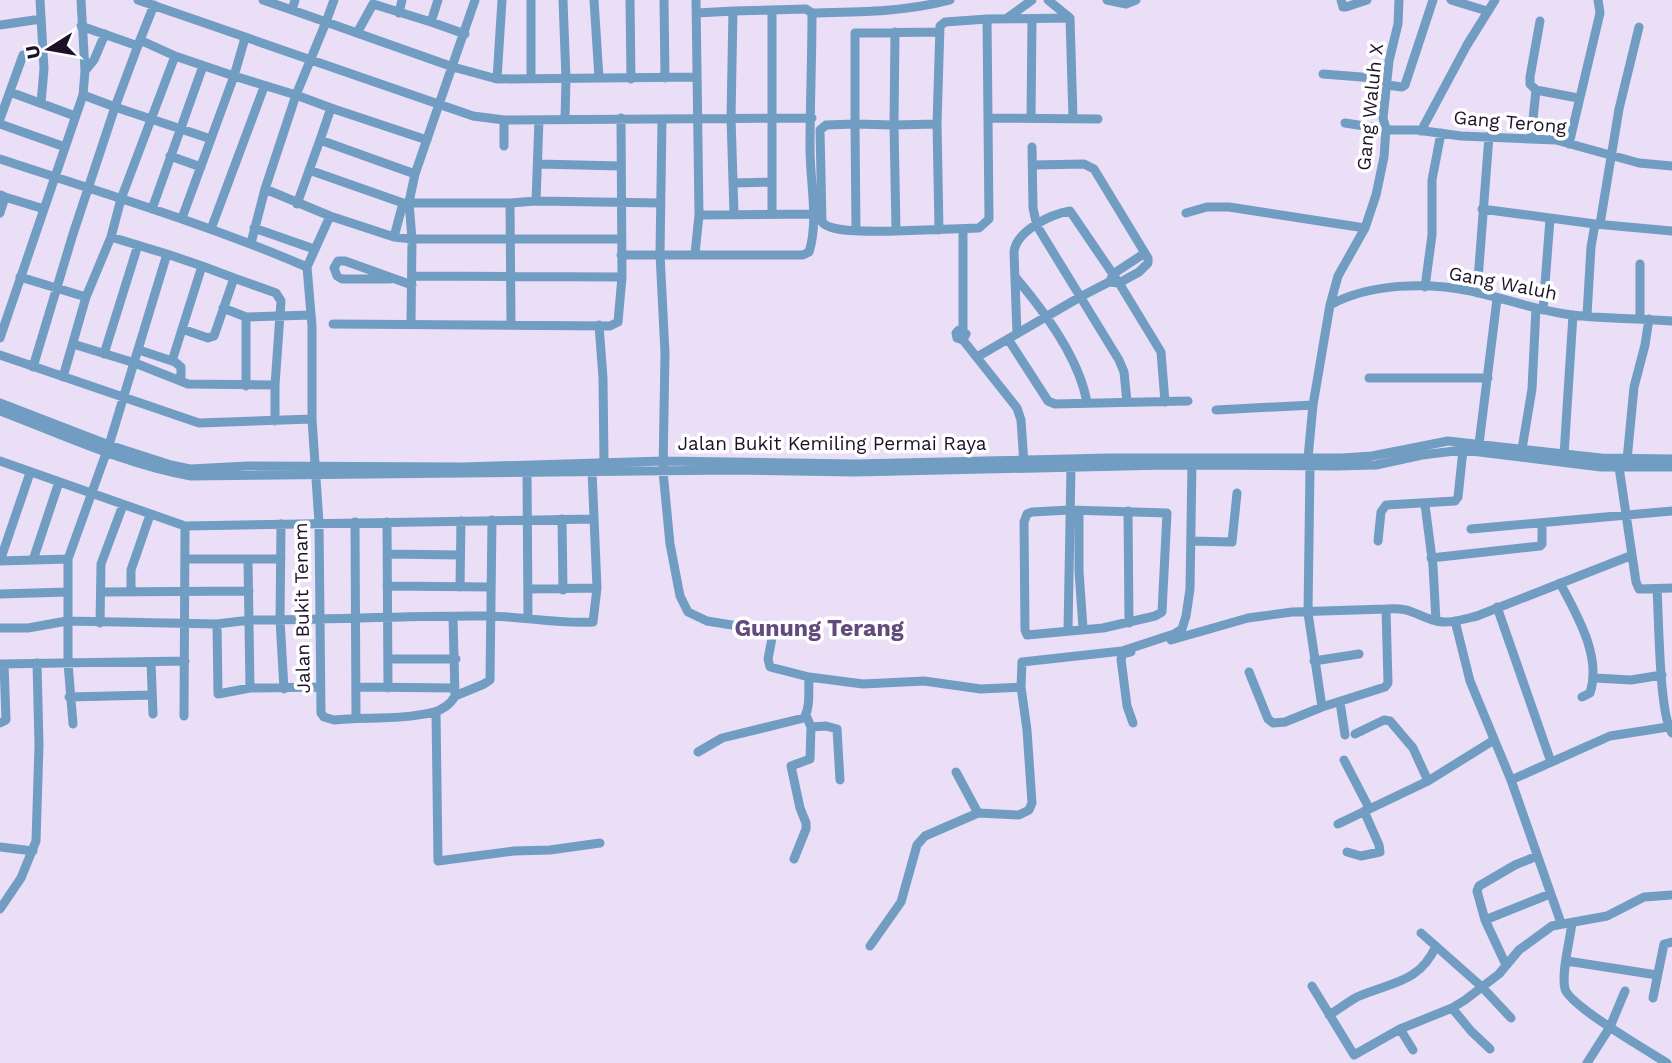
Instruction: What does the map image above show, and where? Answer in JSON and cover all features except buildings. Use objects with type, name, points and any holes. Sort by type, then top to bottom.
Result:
[{"type":"street","points":[[40,0],[44,90],[41,103]]},
{"type":"street","points":[[0,338],[3,317],[20,277],[83,95],[85,71],[80,0]]},
{"type":"street","points":[[138,0],[159,4],[245,38],[473,116],[504,120],[812,118]]},
{"type":"street","points":[[263,0],[453,67],[497,79],[697,77]]},
{"type":"street","points":[[292,10],[295,0]]},
{"type":"street","points":[[251,243],[296,95],[334,0]]},
{"type":"street","points":[[399,13],[402,0]]},
{"type":"street","points":[[431,22],[438,0]]},
{"type":"street","points":[[394,237],[475,0]]},
{"type":"street","points":[[497,79],[502,0]]},
{"type":"street","points":[[531,0],[531,78]]},
{"type":"street","points":[[563,0],[565,119]]},
{"type":"street","points":[[594,0],[599,78]]},
{"type":"street","points":[[630,0],[631,79]]},
{"type":"street","points":[[664,0],[665,78]]},
{"type":"street","points":[[695,254],[699,215],[696,0]]},
{"type":"street","points":[[696,13],[808,7],[906,8],[950,0]]},
{"type":"street","points":[[1006,19],[1032,0]]},
{"type":"street","points":[[1048,0],[1070,18],[1073,118]]},
{"type":"street","points":[[1107,0],[1126,4],[1136,0]]},
{"type":"street","points":[[1341,0],[1346,7],[1367,0]]},
{"type":"street","name":"Gang Waluh X","points":[[1322,707],[1308,613],[1309,462],[1313,405],[1330,305],[1338,276],[1365,228],[1376,195],[1384,157],[1386,129],[1383,118],[1399,0]]},
{"type":"street","points":[[1323,74],[1387,82],[1402,87],[1405,85],[1433,0]]},
{"type":"street","points":[[1451,0],[1487,12]]},
{"type":"street","points":[[1421,131],[1495,0]]},
{"type":"street","points":[[1569,144],[1600,13],[1598,0]]},
{"type":"street","points":[[356,33],[374,2],[464,34]]},
{"type":"street","points":[[33,367],[116,107],[139,43],[159,4]]},
{"type":"street","points":[[621,255],[806,254],[811,247],[812,214],[808,7]]},
{"type":"street","points":[[733,11],[734,214]]},
{"type":"street","points":[[772,11],[772,214]]},
{"type":"street","points":[[939,230],[937,124],[940,26],[945,22],[987,19],[1070,18]]},
{"type":"street","points":[[0,25],[41,19]]},
{"type":"street","points":[[937,124],[824,125],[820,130],[823,224],[835,230],[939,230],[979,228],[989,219],[987,19]]},
{"type":"street","points":[[1031,118],[1032,20]]},
{"type":"street","points":[[1540,21],[1531,84],[1536,90],[1578,98]]},
{"type":"street","points":[[81,26],[427,140]]},
{"type":"street","points":[[1587,315],[1591,247],[1639,27]]},
{"type":"street","points":[[895,32],[896,231]]},
{"type":"street","points":[[856,230],[855,33],[939,32]]},
{"type":"street","points":[[85,71],[104,34]]},
{"type":"street","points":[[182,218],[234,76],[245,38]]},
{"type":"street","points":[[42,52],[23,55],[0,121],[65,147]]},
{"type":"street","points":[[63,377],[86,297],[175,56]]},
{"type":"street","points":[[152,209],[204,66]]},
{"type":"street","points":[[211,229],[264,87]]},
{"type":"street","points":[[1531,139],[1536,90]]},
{"type":"street","points":[[10,92],[75,116]]},
{"type":"street","points":[[83,95],[211,139]]},
{"type":"street","points":[[297,204],[331,108]]},
{"type":"street","points":[[988,117],[1098,119]]},
{"type":"street","points":[[332,324],[610,326],[618,323],[622,277],[621,118]]},
{"type":"street","points":[[504,120],[504,146]]},
{"type":"street","points":[[536,201],[539,120]]},
{"type":"street","points":[[662,120],[660,254],[665,353],[663,466],[670,544],[680,596],[688,612],[707,621],[738,626],[768,625],[773,633],[768,659],[770,667],[809,677],[863,684],[924,681],[981,689],[1021,687]]},
{"type":"street","name":"Gang Terong","points":[[1345,123],[1386,129],[1531,139],[1569,144],[1639,163],[1672,166]]},
{"type":"street","points":[[1424,287],[1432,234],[1432,180],[1441,133]]},
{"type":"street","points":[[1477,293],[1489,136]]},
{"type":"street","points":[[320,140],[415,174]]},
{"type":"street","points":[[1032,147],[1033,208],[1037,226],[1119,360],[1124,372],[1127,402]]},
{"type":"street","points":[[170,156],[201,167]]},
{"type":"street","points":[[0,159],[182,218],[307,267],[330,216]]},
{"type":"street","points":[[538,164],[621,166]]},
{"type":"street","points":[[977,357],[1114,280],[1144,253],[1094,169],[1084,164],[1033,165]]},
{"type":"street","points":[[309,170],[406,202],[661,203]]},
{"type":"street","points":[[734,183],[772,182]]},
{"type":"street","points":[[265,190],[297,204],[394,237],[621,239]]},
{"type":"street","points":[[0,214],[3,196],[44,209]]},
{"type":"street","points":[[406,202],[412,239],[411,324]]},
{"type":"street","points":[[510,203],[511,324]]},
{"type":"street","points":[[1186,213],[1207,207],[1229,207],[1365,228]]},
{"type":"street","points":[[1482,209],[1550,219],[1672,231]]},
{"type":"street","points":[[1165,402],[1161,352],[1070,211],[1037,226],[1019,238],[1014,245],[1016,278],[1012,336],[1048,401],[1055,404],[1165,402],[1188,401]]},
{"type":"street","points":[[699,215],[812,214]]},
{"type":"street","points":[[1522,449],[1532,389],[1550,219]]},
{"type":"street","points":[[254,228],[314,249]]},
{"type":"street","points":[[963,229],[963,335],[1017,408],[1021,420],[1024,465]]},
{"type":"street","points":[[110,237],[167,254],[276,293],[281,301],[275,421]]},
{"type":"street","points":[[104,354],[138,245]]},
{"type":"street","points":[[73,724],[69,697],[68,559],[108,448],[167,254]]},
{"type":"street","points":[[390,279],[365,267],[341,260],[334,268],[337,276],[342,279],[412,281],[511,276],[622,277]]},
{"type":"street","points":[[1627,460],[1634,387],[1645,345],[1640,264]]},
{"type":"street","points":[[172,360],[202,266]]},
{"type":"street","name":"Jalan Bukit Tenam","points":[[307,267],[311,315],[312,419],[319,523],[320,710],[324,717],[334,720],[436,712]]},
{"type":"street","points":[[20,277],[86,297]]},
{"type":"street","points":[[182,329],[212,337],[234,278]]},
{"type":"street","points":[[1016,278],[1076,366],[1084,384],[1087,403]]},
{"type":"street","name":"Gang Waluh","points":[[1330,305],[1348,295],[1376,288],[1424,287],[1477,293],[1573,315],[1672,321]]},
{"type":"street","points":[[1479,444],[1497,299]]},
{"type":"street","points":[[223,308],[246,317],[311,315]]},
{"type":"street","points":[[1564,455],[1573,315]]},
{"type":"street","points":[[246,317],[246,386]]},
{"type":"street","points":[[599,326],[604,462]]},
{"type":"street","points":[[74,344],[181,381],[209,386],[275,385]]},
{"type":"street","points":[[139,350],[172,360],[181,367],[181,381]]},
{"type":"street","points":[[0,355],[199,423],[312,419]]},
{"type":"street","points":[[1368,378],[1488,378]]},
{"type":"street","name":"Jalan Bukit Kemiling Permai Raya","points":[[0,403],[108,448]]},
{"type":"street","points":[[1216,410],[1313,405]]},
{"type":"street","name":"Jalan Bukit Kemiling Permai Raya","points":[[0,411],[108,448],[190,469],[527,468],[592,471],[663,466],[1309,462],[1463,450],[1619,467],[1672,459]]},
{"type":"street","name":"Jalan Bukit Kemiling Permai Raya","points":[[1409,453],[1448,441],[1672,467]]},
{"type":"street","points":[[1378,541],[1381,512],[1386,505],[1425,505],[1455,501],[1458,497],[1463,450]]},
{"type":"street","points":[[0,461],[185,526],[593,519]]},
{"type":"street","name":"Jalan Bukit Kemiling Permai Raya","points":[[527,468],[604,462],[663,466]]},
{"type":"street","points":[[870,946],[901,902],[917,845],[925,836],[978,813],[1019,815],[1029,810],[1032,803],[1020,664],[1024,661],[1122,651],[1179,631],[1186,616],[1192,541],[1192,462]]},
{"type":"street","name":"Jalan Bukit Kemiling Permai Raya","points":[[1024,465],[1071,468],[1192,462]]},
{"type":"street","points":[[1619,467],[1630,556],[1639,589],[1672,588]]},
{"type":"street","points":[[527,468],[528,617]]},
{"type":"street","points":[[1071,468],[1083,628]]},
{"type":"street","points":[[0,628],[28,628],[67,621],[217,624],[250,620],[490,616],[593,622],[597,588],[592,471]]},
{"type":"street","points":[[30,472],[0,561],[68,559]]},
{"type":"street","points":[[33,560],[58,482]]},
{"type":"street","points":[[1192,541],[1233,542],[1237,494]]},
{"type":"street","points":[[100,623],[101,564],[122,505]]},
{"type":"street","points":[[1425,505],[1436,621]]},
{"type":"street","points":[[1068,629],[1068,572],[1075,511]]},
{"type":"street","points":[[1075,511],[1167,513],[1163,609],[1159,614],[1103,628],[1068,629],[1028,636],[1025,632],[1023,542],[1027,514],[1075,511]]},
{"type":"street","points":[[1128,511],[1129,622]]},
{"type":"street","points":[[1471,529],[1672,511]]},
{"type":"street","points":[[131,592],[131,570],[150,515]]},
{"type":"street","points":[[562,519],[563,590]]},
{"type":"street","points":[[356,687],[455,692],[490,680],[492,520]]},
{"type":"street","points":[[460,587],[461,521]]},
{"type":"street","points":[[387,522],[388,688]]},
{"type":"street","points":[[355,523],[356,718]]},
{"type":"street","points":[[281,524],[280,620],[284,689]]},
{"type":"street","points":[[1432,558],[1540,547],[1542,524]]},
{"type":"street","points":[[184,716],[185,526]]},
{"type":"street","points":[[387,554],[460,555]]},
{"type":"street","points":[[1133,723],[1122,667],[1123,654],[1248,618],[1292,612],[1403,608],[1436,621],[1455,621],[1630,556]]},
{"type":"street","points":[[185,559],[281,559]]},
{"type":"street","points":[[248,561],[250,688]]},
{"type":"street","points":[[1068,572],[1079,571]]},
{"type":"street","points":[[1560,583],[1576,614],[1592,661],[1595,678],[1590,693],[1582,697]]},
{"type":"street","points":[[387,586],[491,587]]},
{"type":"street","points":[[528,590],[597,588]]},
{"type":"street","points":[[1511,780],[1610,736],[1670,730],[1668,697],[1662,675],[1657,590]]},
{"type":"street","points":[[101,592],[249,591]]},
{"type":"street","points":[[0,594],[67,592]]},
{"type":"street","points":[[1497,607],[1551,762]]},
{"type":"street","points":[[1250,672],[1268,719],[1273,723],[1285,722],[1385,687],[1388,683],[1386,609]]},
{"type":"street","points":[[453,617],[455,692],[446,706],[436,712],[438,861],[514,850],[550,850],[600,844]]},
{"type":"street","points":[[1455,621],[1470,681],[1511,780],[1561,923]]},
{"type":"street","points":[[217,624],[218,694],[250,688],[320,687]]},
{"type":"street","points":[[1314,661],[1359,654]]},
{"type":"street","points":[[388,659],[456,659]]},
{"type":"street","points":[[0,723],[6,720],[2,664],[185,661]]},
{"type":"street","points":[[151,662],[153,714]]},
{"type":"street","points":[[0,909],[21,877],[36,841],[39,745],[37,663]]},
{"type":"street","points":[[1595,678],[1631,680],[1662,675]]},
{"type":"street","points":[[793,859],[806,829],[792,766],[810,759],[811,727],[807,715],[809,677]]},
{"type":"street","points":[[69,697],[152,695]]},
{"type":"street","points":[[1340,702],[1345,736]]},
{"type":"street","points":[[698,751],[722,738],[801,719],[807,715]]},
{"type":"street","points":[[1355,734],[1384,720],[1390,721],[1413,748],[1428,781]]},
{"type":"street","points":[[811,727],[826,726],[837,729],[840,780]]},
{"type":"street","points":[[1338,824],[1428,781],[1494,740]]},
{"type":"street","points":[[1344,760],[1366,809],[1380,852],[1361,856],[1347,852]]},
{"type":"street","points":[[956,772],[978,813]]},
{"type":"street","points":[[0,847],[33,850]]},
{"type":"street","points":[[1506,965],[1485,920],[1477,896],[1479,886],[1515,865],[1537,856]]},
{"type":"street","points":[[1485,920],[1550,894]]},
{"type":"street","points":[[1312,986],[1354,1055],[1399,1029],[1452,1008],[1499,974],[1544,930],[1561,923],[1607,916],[1644,897],[1672,895]]},
{"type":"street","points":[[1572,923],[1564,984],[1569,996],[1610,1027],[1667,1063]]},
{"type":"street","points":[[1421,933],[1482,986],[1511,1018]]},
{"type":"street","points":[[1653,999],[1664,944],[1672,942]]},
{"type":"street","points":[[1329,1014],[1359,997],[1389,987],[1420,970],[1430,959],[1436,946]]},
{"type":"street","points":[[1567,961],[1657,975]]},
{"type":"street","points":[[1587,1063],[1610,1027],[1625,991]]},
{"type":"street","points":[[1452,1008],[1490,1049]]},
{"type":"street","points":[[1399,1029],[1413,1050]]},
{"type":"district","name":"Gunung Terang","points":[[819,628]]}]
